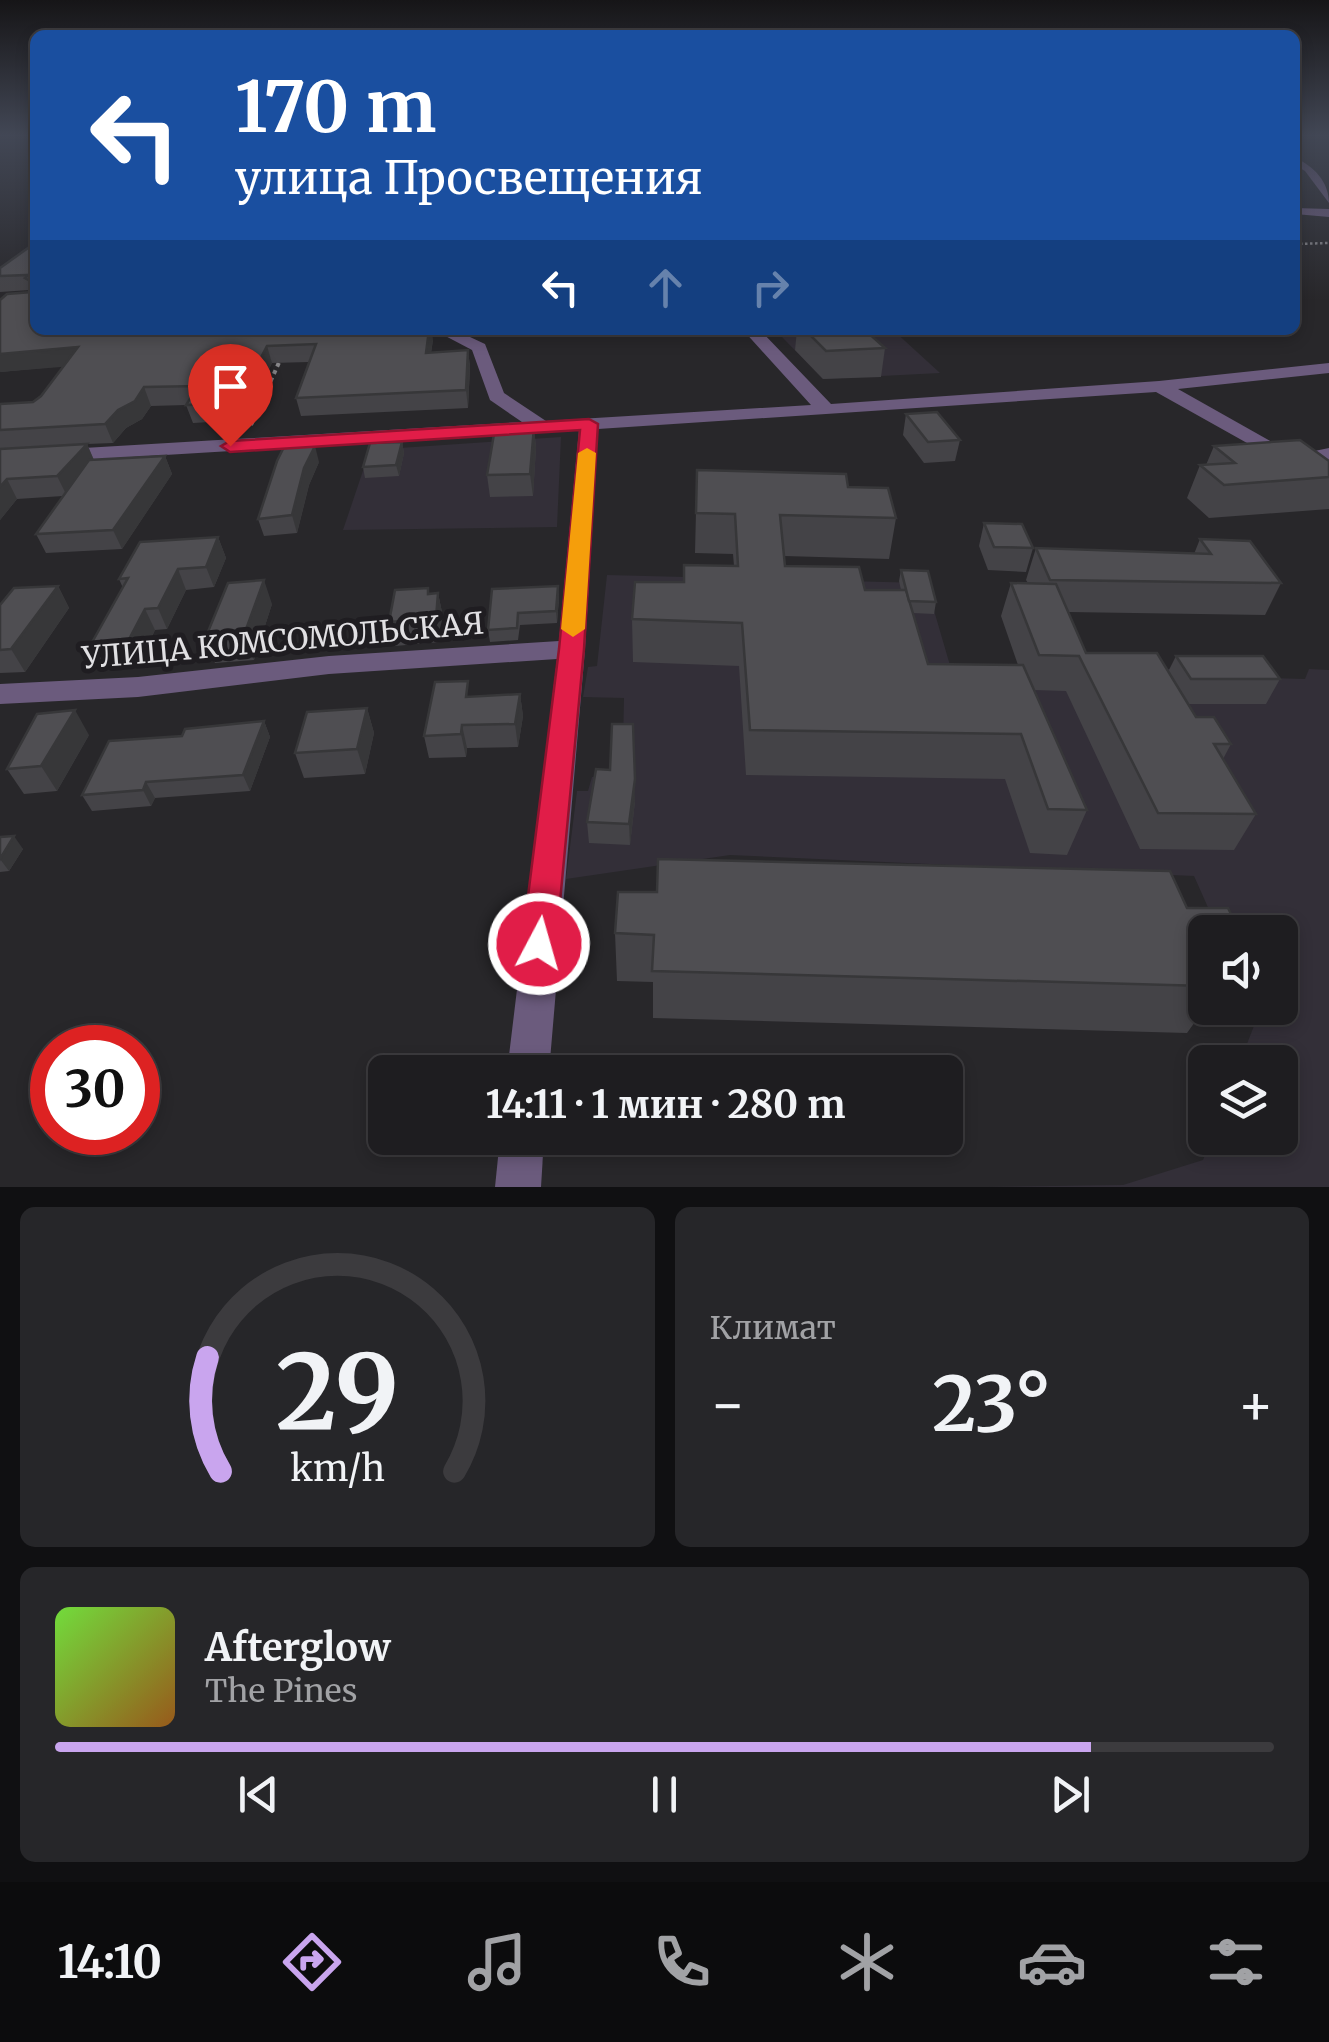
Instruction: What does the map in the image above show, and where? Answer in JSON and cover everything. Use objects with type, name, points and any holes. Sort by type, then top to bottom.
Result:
[{"type":"street","points":[[1300,210],[1329,212]]},
{"type":"street","points":[[453,335],[478,347],[496,396],[542,426]]},
{"type":"street","points":[[756,335],[826,410]]},
{"type":"street","points":[[0,459],[826,410],[1159,386],[1329,368]]},
{"type":"street","points":[[1159,386],[1329,483]]},
{"type":"street","points":[[530,1055],[572,649],[589,424]]},
{"type":"street","points":[[1293,462],[1329,454]]},
{"type":"street","name":"УЛИЦА КОМСОМОЛЬСКАЯ","points":[[0,694],[138,686],[329,665],[572,649]]},
{"type":"street","points":[[518,1187],[521,1155]]},
{"type":"path","points":[[1300,244],[1329,243]]},
{"type":"path","points":[[230,446],[258,413],[281,358]]},
{"type":"shaded area","points":[[898,335],[940,373],[823,379],[782,337]]},
{"type":"shaded area","points":[[561,437],[557,527],[343,530],[370,450]]},
{"type":"shaded area","points":[[607,575],[926,583],[954,679],[981,669],[1252,669],[1269,678],[1305,679],[1309,669],[1329,670],[1329,1187],[986,1187],[1123,1185],[1203,1160],[1205,1155],[1298,1155],[1298,1045],[1247,1045],[1254,1025],[1298,1025],[1298,915],[1211,915],[1194,876],[730,855],[566,879],[577,791],[588,791],[592,777],[612,776],[623,745],[624,698],[583,697],[588,667],[597,666]]},
{"type":"building","points":[[30,247],[30,281],[25,278],[29,275],[0,276],[0,268]]},
{"type":"building","points":[[30,292],[30,335],[428,335],[426,353],[468,350],[466,390],[296,398],[316,344],[267,346],[238,402],[186,405],[198,386],[144,387],[135,401],[118,410],[105,424],[0,430],[0,404],[33,402],[78,347],[0,354],[0,300],[7,294]]},
{"type":"building","points":[[810,335],[871,335],[885,348],[826,351]]},
{"type":"building","points":[[937,412],[960,440],[928,442],[906,414]]},
{"type":"building","points":[[534,427],[530,474],[487,475],[495,428]]},
{"type":"building","points":[[1300,440],[1329,461],[1329,477],[1224,485],[1200,465],[1235,463],[1214,446]]},
{"type":"building","points":[[402,442],[396,465],[363,467],[370,443]]},
{"type":"building","points":[[87,444],[57,476],[7,479],[0,487],[0,449]]},
{"type":"building","points":[[315,446],[304,468],[292,515],[258,519],[284,447]]},
{"type":"building","points":[[165,456],[113,530],[36,534],[89,460]]},
{"type":"building","points":[[697,470],[846,474],[848,487],[888,488],[896,518],[780,515],[785,566],[859,567],[865,590],[906,590],[928,664],[1023,665],[1087,810],[1048,809],[1021,734],[750,730],[742,623],[632,619],[635,582],[684,582],[684,565],[738,566],[735,514],[696,513]]},
{"type":"building","points":[[984,523],[1022,524],[1033,548],[994,547]]},
{"type":"building","points":[[218,537],[206,567],[178,569],[158,608],[145,609],[127,643],[90,646],[128,578],[119,579],[140,542]]},
{"type":"building","points":[[1200,539],[1250,541],[1281,583],[1050,580],[1036,548],[1211,554]]},
{"type":"building","points":[[901,570],[928,571],[936,602],[909,601]]},
{"type":"building","points":[[264,580],[244,635],[205,639],[228,583]]},
{"type":"building","points":[[1011,583],[1056,584],[1086,653],[1157,653],[1196,717],[1214,717],[1231,744],[1214,744],[1256,814],[1158,813],[1079,656],[1039,655]]},
{"type":"building","points":[[58,586],[11,649],[0,650],[0,605],[14,588]]},
{"type":"building","points":[[558,586],[556,611],[518,613],[517,628],[488,630],[492,589]]},
{"type":"building","points":[[428,588],[428,594],[438,593],[436,618],[389,622],[395,590]]},
{"type":"building","points":[[1176,656],[1263,656],[1280,679],[1191,679]]},
{"type":"building","points":[[468,681],[466,697],[520,694],[515,724],[462,725],[461,734],[424,736],[435,682]]},
{"type":"building","points":[[367,708],[357,749],[295,753],[307,712]]},
{"type":"building","points":[[75,710],[41,766],[7,769],[37,714]]},
{"type":"building","points":[[264,721],[243,775],[146,782],[143,790],[82,795],[109,741],[182,736],[185,729]]},
{"type":"building","points":[[612,724],[633,724],[635,779],[629,824],[587,822],[596,769],[610,770]]},
{"type":"building","points":[[14,836],[0,859],[0,837]]},
{"type":"building","points":[[658,859],[1170,871],[1187,908],[1228,908],[1232,915],[1188,915],[1188,986],[652,971],[654,935],[615,933],[618,892],[657,892]]},
{"type":"slow traffic","points":[[573,629],[587,453]]},
{"type":"route","points":[[230,446],[589,424],[572,649],[539,944]]}]
